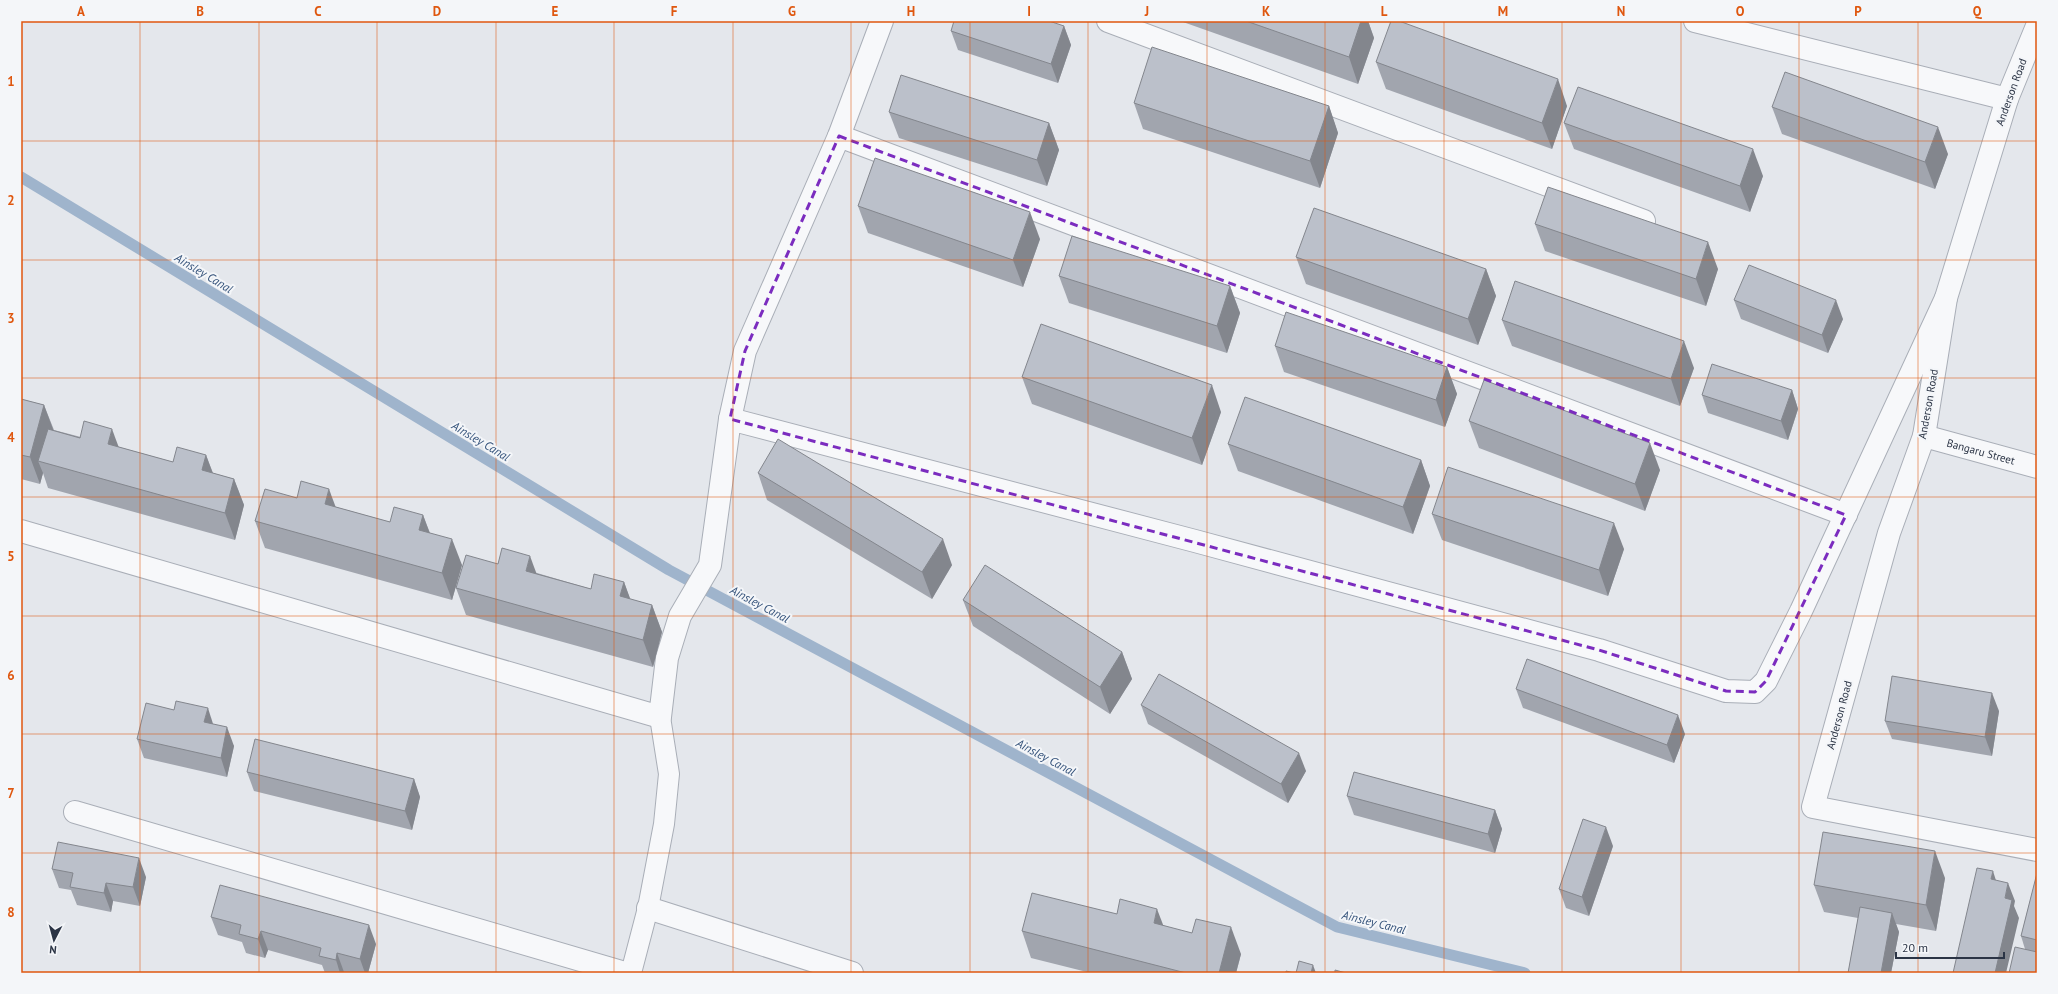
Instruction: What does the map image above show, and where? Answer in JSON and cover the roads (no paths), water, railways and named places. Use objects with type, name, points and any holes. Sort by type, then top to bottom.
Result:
[{"type":"street","points":[[21,531],[660,717],[667,658],[680,616],[710,565],[730,419],[745,351],[839,136],[882,21]]},
{"type":"street","points":[[1108,21],[1665,229]]},
{"type":"street","points":[[1695,21],[2007,99]]},
{"type":"street","name":"Anderson Road","points":[[2037,26],[2007,99],[1946,298],[1924,436],[1889,533],[1813,807],[2037,850]]},
{"type":"street","points":[[839,136],[1846,515]]},
{"type":"street","points":[[730,419],[1202,543],[1599,650],[1726,691],[1754,692],[1766,681],[1846,515],[1946,298]]},
{"type":"street","name":"Bangaru Street","points":[[1924,436],[2037,467]]},
{"type":"street","points":[[75,812],[625,973]]},
{"type":"street","points":[[648,908],[847,972]]},
{"type":"lane","points":[[631,973],[648,908],[664,824],[669,774],[660,717]]},
{"type":"waterway","name":"Ainsley Canal","points":[[21,177],[669,570],[1337,927],[1525,973]]}]
